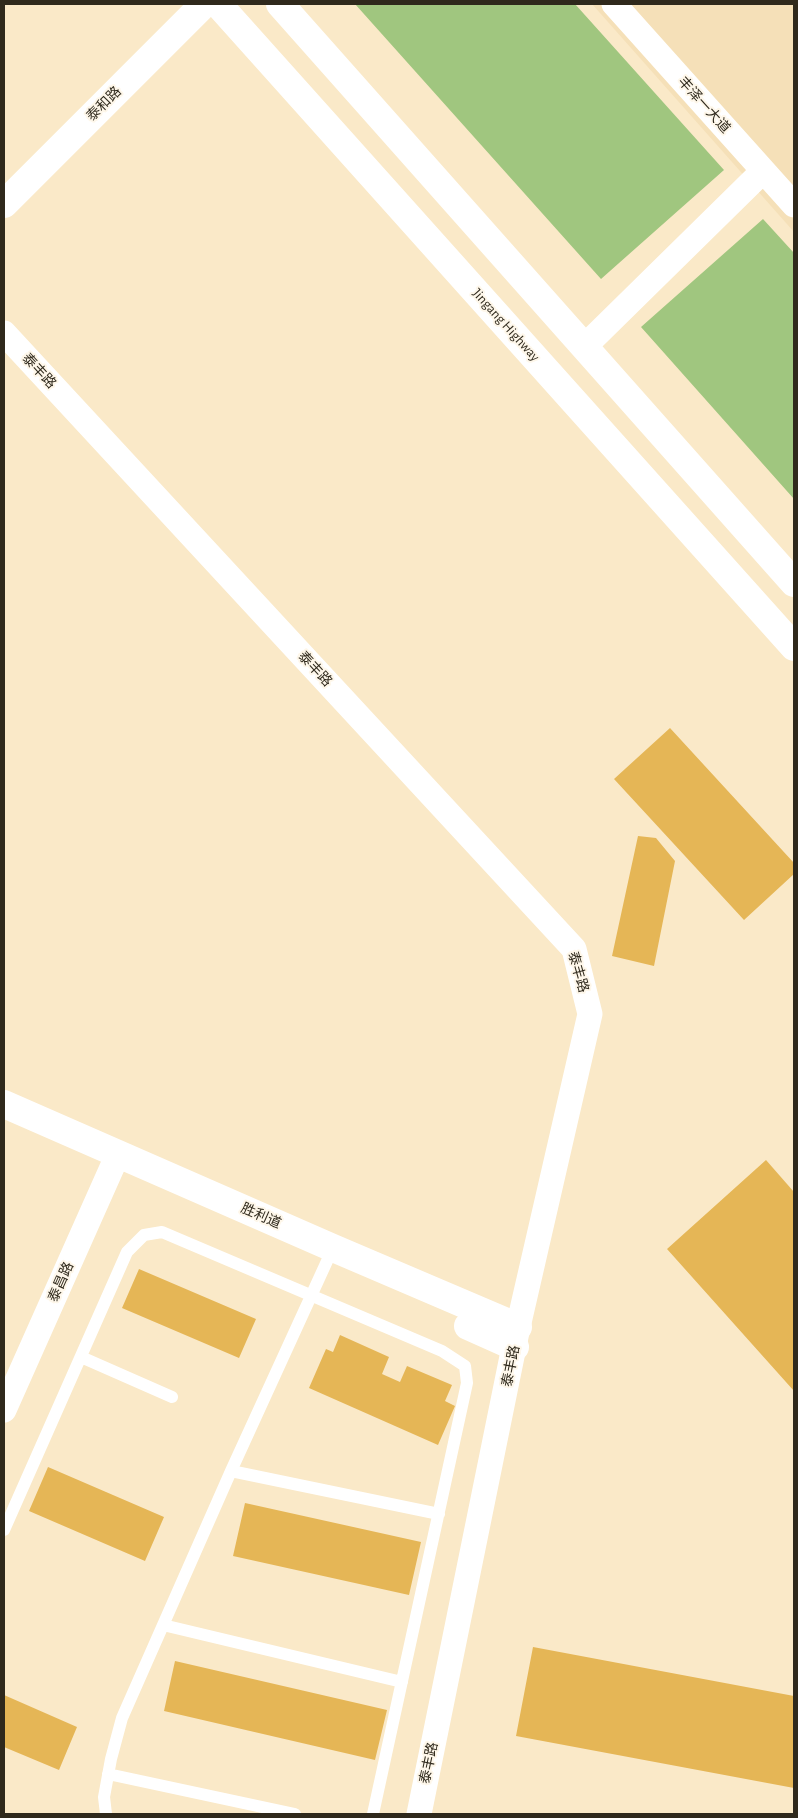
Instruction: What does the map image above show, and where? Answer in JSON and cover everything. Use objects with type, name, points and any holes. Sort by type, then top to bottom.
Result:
[{"type":"main road","name":"泰和路","points":[[4,204],[204,4]]},
{"type":"main road","name":"Jingang Highway","points":[[218,4],[794,647]]},
{"type":"main road","points":[[280,4],[794,583]]},
{"type":"main road","name":"胜利道","points":[[4,1104],[115,1162],[517,1337]]},
{"type":"main road","name":"胜利道","points":[[4,1123],[115,1162]]},
{"type":"street","name":"丰泽一大道","points":[[614,4],[794,205]]},
{"type":"street","points":[[584,347],[763,171]]},
{"type":"street","name":"泰丰路","points":[[4,333],[574,949],[590,1014],[517,1337],[419,1814]]},
{"type":"street","name":"泰昌路","points":[[4,1410],[115,1162]]},
{"type":"lane","points":[[4,1530],[127,1252],[144,1235],[162,1232],[442,1351],[465,1366],[467,1383],[373,1814]]},
{"type":"lane","points":[[106,1814],[104,1797],[122,1718],[231,1471],[329,1256]]},
{"type":"lane","points":[[81,1357],[172,1397]]},
{"type":"lane","points":[[231,1471],[439,1514]]},
{"type":"lane","points":[[163,1624],[402,1682]]},
{"type":"lane","points":[[108,1774],[295,1814]]},
{"type":"shaded area","points":[[592,4],[794,4],[794,232]]},
{"type":"green space","points":[[355,4],[575,4],[724,170],[601,279]]},
{"type":"green space","points":[[763,219],[794,253],[794,499],[641,327]]},
{"type":"building","points":[[670,728],[794,863],[794,874],[744,920],[614,779]]},
{"type":"building","points":[[638,836],[656,838],[675,861],[654,966],[612,956]]},
{"type":"building","points":[[766,1160],[794,1192],[794,1391],[667,1249]]},
{"type":"building","points":[[139,1269],[256,1319],[239,1358],[122,1308]]},
{"type":"building","points":[[340,1335],[389,1357],[382,1374],[400,1382],[407,1366],[452,1385],[445,1401],[455,1406],[438,1445],[309,1388],[326,1349],[333,1352]]},
{"type":"building","points":[[48,1467],[164,1517],[145,1561],[29,1511]]},
{"type":"building","points":[[245,1503],[421,1542],[409,1595],[233,1556]]},
{"type":"building","points":[[533,1647],[794,1696],[794,1788],[516,1736]]},
{"type":"building","points":[[175,1661],[387,1710],[375,1760],[164,1711]]},
{"type":"building","points":[[4,1695],[77,1727],[59,1770],[4,1747]]}]
